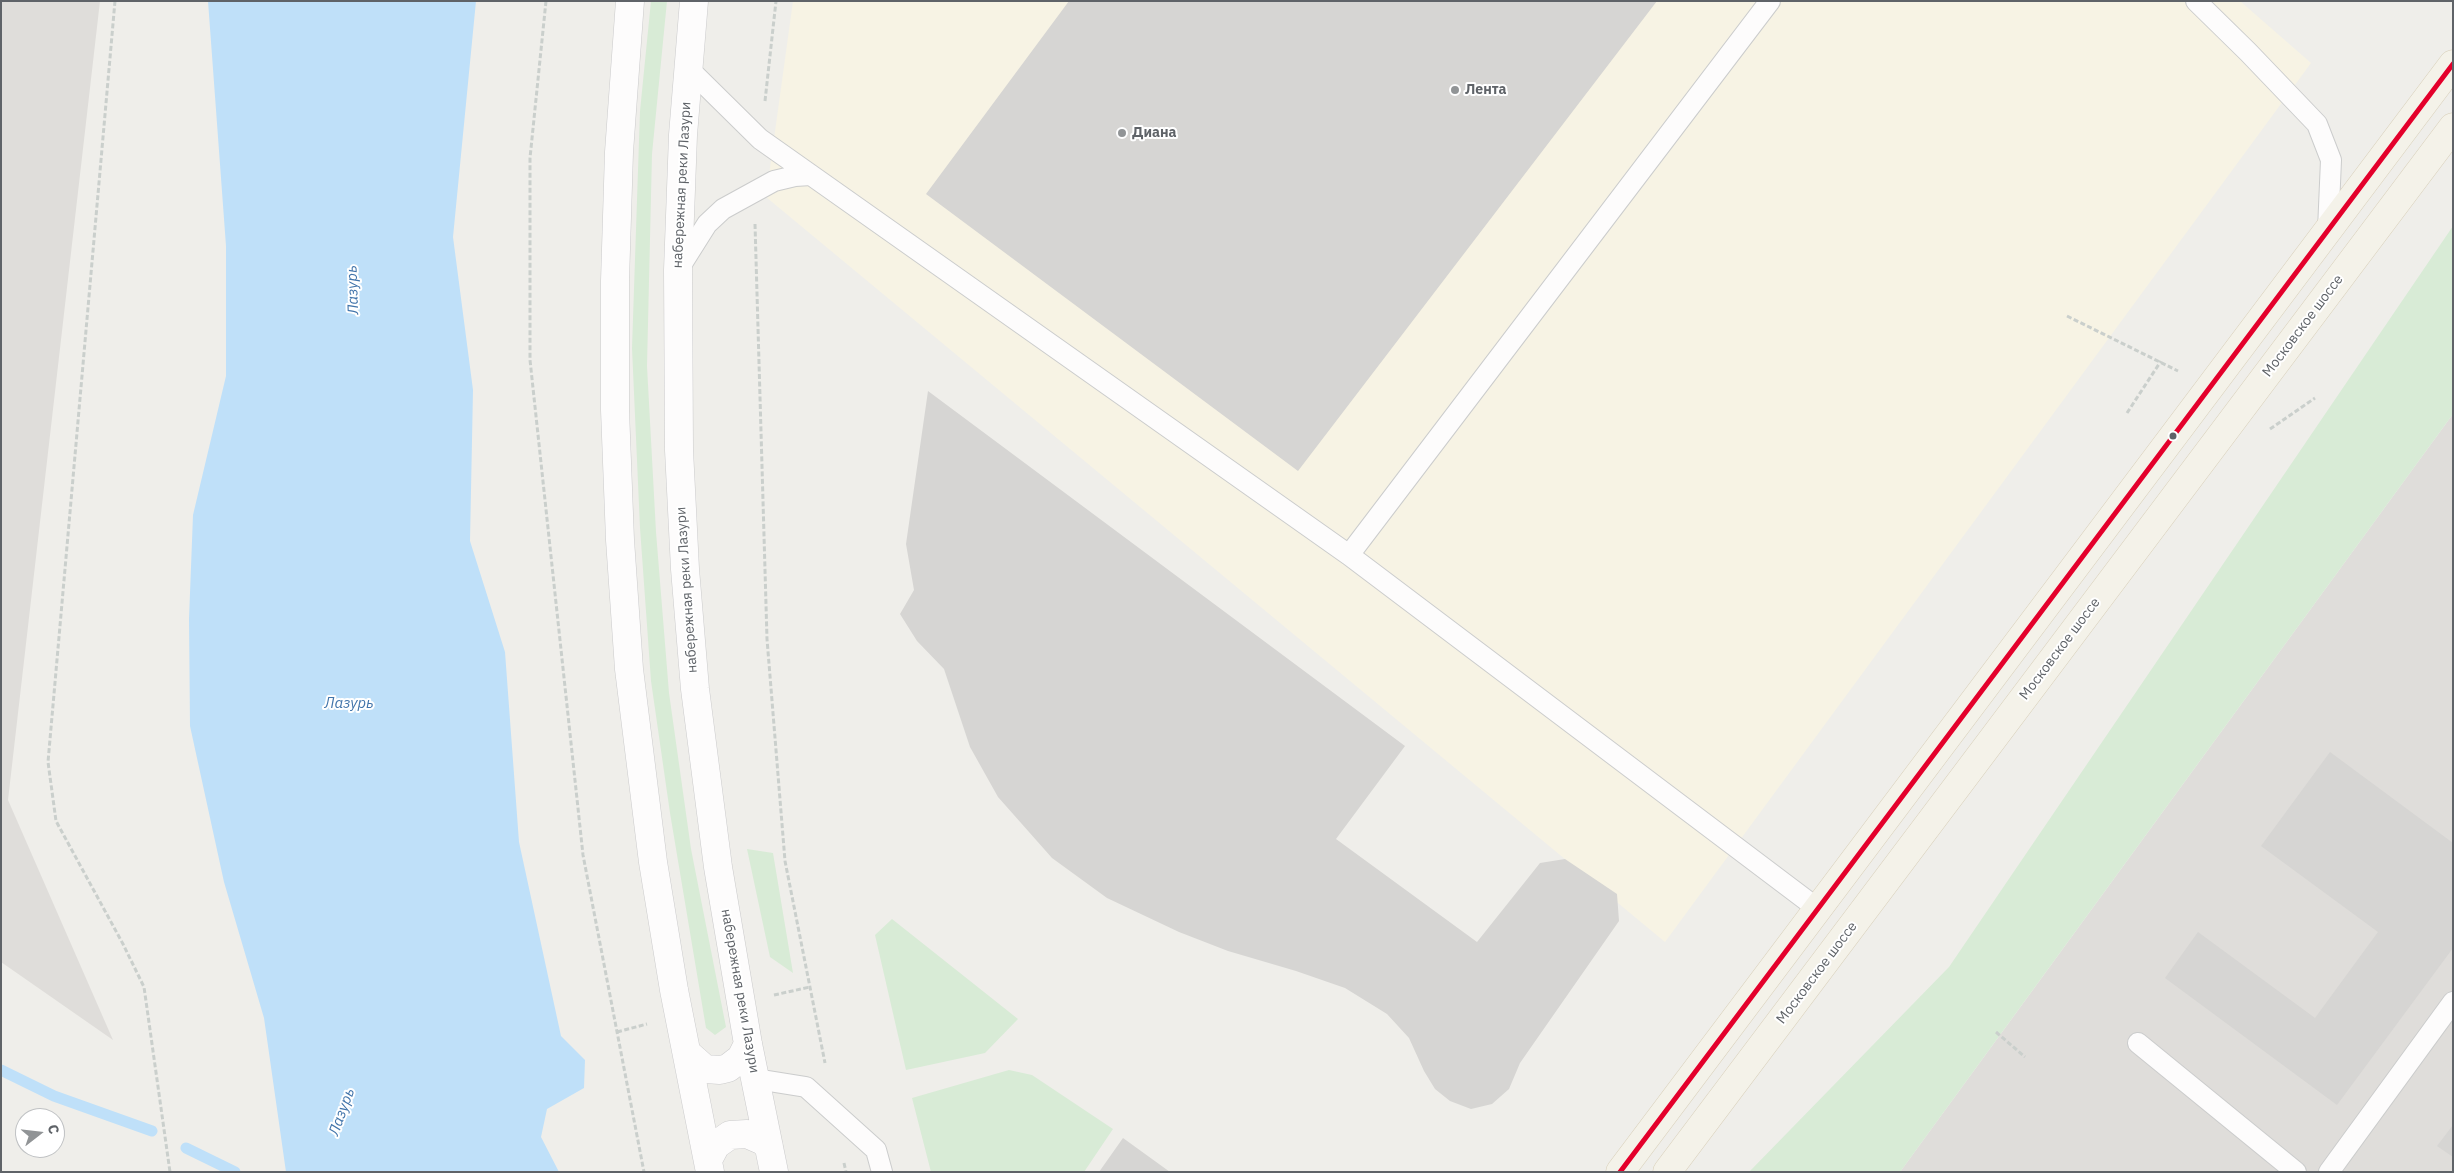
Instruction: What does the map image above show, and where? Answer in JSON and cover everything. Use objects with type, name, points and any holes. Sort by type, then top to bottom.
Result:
[{"type":"main road","points":[[630,1],[620,142],[615,281],[615,410],[620,540],[629,669],[644,798],[664,935],[709,1166]]},
{"type":"main road","name":"набережная реки Лазури","points":[[694,1],[688,68],[678,270],[679,450],[689,629],[711,818],[748,1044],[772,1159]]},
{"type":"main road","points":[[1620,1172],[2453,64]]},
{"type":"main road","name":"Московское шоссе","points":[[1667,1172],[2453,127]]},
{"type":"main road","points":[[687,1053],[705,1069],[720,1070],[728,1068],[742,1058],[748,1044]]},
{"type":"main road","points":[[709,1166],[716,1145],[730,1135],[747,1134],[763,1141],[772,1159]]},
{"type":"lane","points":[[1350,555],[1770,1]]},
{"type":"lane","points":[[2197,2],[2317,124],[2331,160],[2328,230]]},
{"type":"lane","points":[[688,68],[760,139],[1350,555],[1818,909]]},
{"type":"lane","points":[[678,270],[707,224],[723,209],[774,182],[795,176],[811,175]]},
{"type":"lane","points":[[2329,1172],[2453,1002]]},
{"type":"lane","points":[[2138,1043],[2296,1172]]},
{"type":"lane","points":[[756,1079],[806,1087],[876,1150],[882,1172]]},
{"type":"path","points":[[115,1],[48,762],[56,821],[124,944],[144,987],[170,1172]]},
{"type":"path","points":[[546,1],[530,158],[530,360],[583,855],[644,1172]]},
{"type":"path","points":[[760,139],[776,1]]},
{"type":"path","points":[[754,191],[766,639],[785,861],[846,1172]]},
{"type":"path","points":[[2068,316],[2178,371]]},
{"type":"path","points":[[2127,414],[2161,361]]},
{"type":"path","points":[[2267,431],[2315,398]]},
{"type":"path","points":[[772,996],[810,987]]},
{"type":"path","points":[[617,1032],[648,1024]]},
{"type":"path","points":[[1996,1032],[2025,1056]]},
{"type":"shaded area","points":[[1,1],[100,1],[8,800],[113,1040],[1,962]]},
{"type":"shaded area","points":[[793,1],[2240,1],[2311,63],[1665,942],[766,197]]},
{"type":"shaded area","points":[[2453,414],[2453,1172],[1900,1172],[2000,1035]]},
{"type":"green space","points":[[651,1],[667,1],[652,154],[647,366],[656,532],[669,693],[691,849],[726,1027],[715,1035],[706,1028],[670,813],[651,681],[640,528],[632,348],[640,111]]},
{"type":"green space","points":[[2453,226],[2453,414],[1900,1172],[1749,1172],[1949,967]]},
{"type":"green space","points":[[747,849],[773,853],[793,973],[770,957]]},
{"type":"green space","points":[[892,919],[1018,1019],[985,1053],[906,1070],[875,935]]},
{"type":"green space","points":[[1009,1070],[1032,1075],[1113,1129],[1084,1172],[931,1172],[912,1098]]},
{"type":"water","name":"Лазурь","points":[[208,1],[476,1],[453,237],[473,390],[470,541],[505,652],[519,842],[561,1036],[585,1060],[584,1088],[547,1109],[541,1137],[559,1172],[286,1172],[264,1018],[224,882],[190,726],[189,619],[193,515],[226,376],[226,246]]},
{"type":"building","points":[[1069,1],[1657,1],[1298,471],[926,194]]},
{"type":"building","points":[[928,391],[1405,746],[1336,839],[1477,942],[1540,863],[1565,859],[1617,894],[1619,921],[1520,1063],[1509,1089],[1492,1104],[1471,1109],[1450,1101],[1435,1089],[1424,1071],[1409,1038],[1387,1014],[1345,988],[1228,951],[1179,932],[1107,898],[1052,858],[998,797],[970,747],[944,669],[917,641],[900,614],[914,590],[906,544]]},
{"type":"building","points":[[2330,752],[2453,843],[2453,948],[2337,1105],[2165,978],[2198,932],[2315,1018],[2378,932],[2261,846]]},
{"type":"building","points":[[2453,1125],[2453,1157],[2437,1146]]},
{"type":"building","points":[[1123,1138],[1170,1172],[1099,1172]]},
{"type":"waterway","points":[[1,1070],[54,1096],[152,1131]]},
{"type":"waterway","points":[[186,1148],[235,1172]]},
{"type":"transit line","points":[[1620,1172],[2453,64]]},
{"type":"place","name":"Лента","points":[[1455,90]]},
{"type":"place","name":"Диана","points":[[1122,133]]}]
